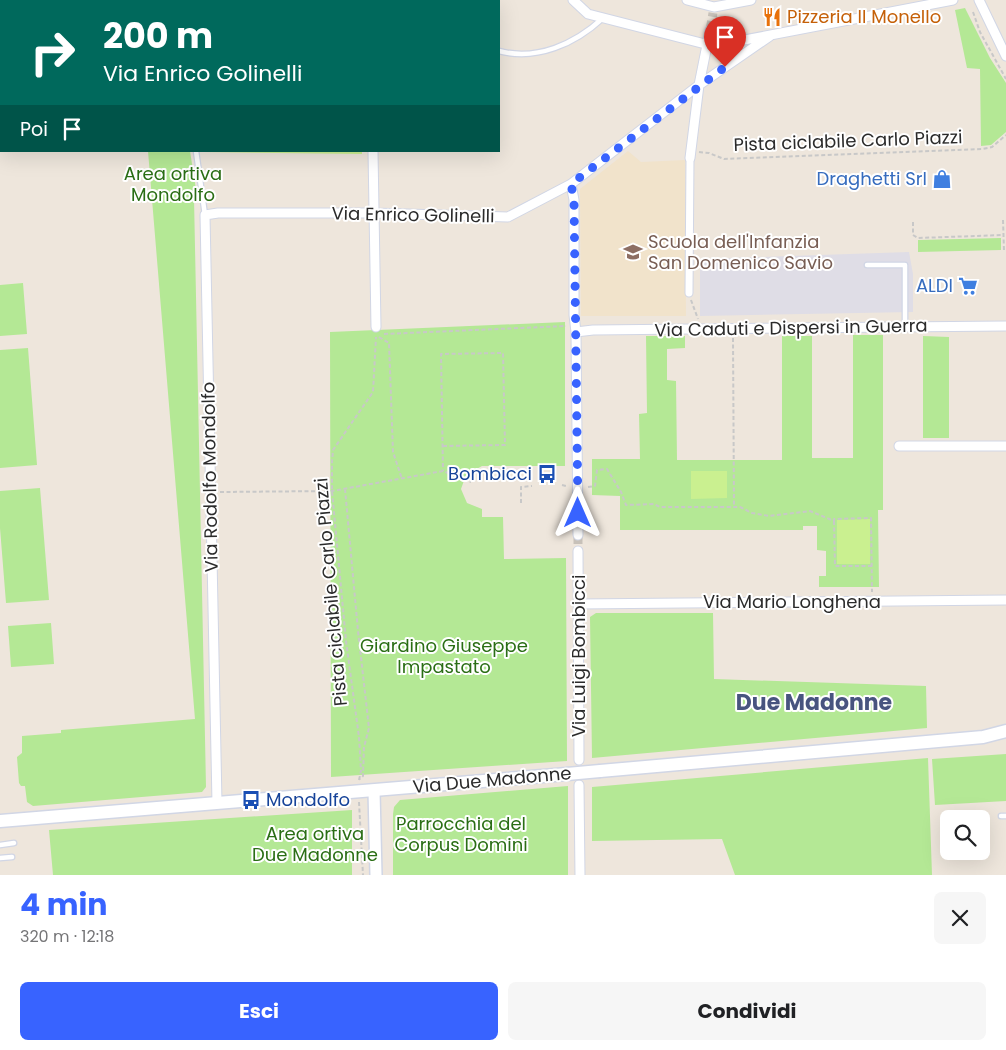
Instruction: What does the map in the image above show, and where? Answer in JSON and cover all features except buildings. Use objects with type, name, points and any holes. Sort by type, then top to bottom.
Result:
[{"type":"main road","name":"Via Due Madonne","points":[[0,821],[374,791],[983,737],[1006,731]]},
{"type":"main road","name":"Via Due Madonne","points":[[983,737],[1006,740]]},
{"type":"street","points":[[573,0],[588,14],[707,46],[770,36],[953,0]]},
{"type":"street","points":[[687,0],[714,10],[751,0]]},
{"type":"street","points":[[979,0],[1006,56]]},
{"type":"street","points":[[689,294],[690,158],[699,85],[710,30]]},
{"type":"street","name":"Via Enrico Golinelli","points":[[205,215],[218,213],[374,213],[508,216],[571,184],[699,85],[770,36]]},
{"type":"street","points":[[373,152],[377,332]]},
{"type":"street","points":[[571,184],[574,200],[578,535]]},
{"type":"street","name":"Via Rodolfo Mondolfo","points":[[205,215],[217,803]]},
{"type":"street","name":"Via Caduti e Dispersi in Guerra","points":[[576,332],[594,330],[1006,326]]},
{"type":"street","points":[[899,446],[1006,446]]},
{"type":"street","name":"Via Luigi Bombicci","points":[[578,551],[579,760]]},
{"type":"street","name":"Via Mario Longhena","points":[[578,604],[1006,600]]},
{"type":"street","points":[[580,785],[580,875]]},
{"type":"street","points":[[374,791],[376,875]]},
{"type":"lane","points":[[500,51],[523,54],[557,49],[581,36],[604,18]]},
{"type":"lane","name":"Via Rodolfo Mondolfo","points":[[196,152],[205,215]]},
{"type":"lane","points":[[866,265],[905,265],[906,327]]},
{"type":"lane","points":[[0,845],[14,843]]},
{"type":"lane","points":[[0,858],[12,857]]},
{"type":"path","points":[[973,10],[980,32],[1006,79]]},
{"type":"path","name":"Pista ciclabile Carlo Piazzi","points":[[690,158],[701,151],[724,158],[982,149],[992,147],[1006,136]]},
{"type":"path","points":[[1003,220],[1004,251]]},
{"type":"path","points":[[913,222],[914,235],[918,238],[1004,235]]},
{"type":"path","points":[[689,294],[698,319]]},
{"type":"path","points":[[377,332],[569,326]]},
{"type":"path","points":[[377,332],[389,342],[393,452],[402,479]]},
{"type":"path","name":"Pista ciclabile Carlo Piazzi","points":[[345,489],[369,728],[364,747],[363,776],[359,781],[359,737],[348,664],[332,491],[333,450],[373,392],[377,332]]},
{"type":"path","points":[[733,333],[734,507]]},
{"type":"path","points":[[443,446],[505,444],[503,353],[441,354],[443,472]]},
{"type":"path","points":[[588,487],[595,486],[597,470],[607,469],[622,492],[626,504],[654,504],[660,507],[734,507],[769,516],[810,511],[834,522]]},
{"type":"path","points":[[218,492],[332,491],[443,472],[449,472],[471,482]]},
{"type":"path","points":[[562,485],[566,486]]},
{"type":"path","points":[[521,503],[521,488],[532,486]]},
{"type":"path","points":[[872,566],[835,566],[834,519],[871,518],[872,566],[872,594]]},
{"type":"path","points":[[359,808],[361,815],[363,875]]},
{"type":"shaded area","name":"Scuola dell'Infanzia San Domenico Savio","points":[[628,151],[641,162],[685,160],[686,316],[581,316],[580,189]]},
{"type":"shaded area","points":[[909,252],[913,274],[913,312],[700,316],[700,259]]},
{"type":"green space","points":[[965,8],[990,58],[1006,83],[1006,132],[991,145],[981,146],[980,69],[967,68],[955,10]]},
{"type":"green space","name":"Area ortiva Mondolfo","points":[[148,152],[190,152],[197,196],[194,198],[206,787],[202,792],[33,806],[27,802],[25,786],[21,786],[19,783],[17,757],[22,753],[22,736],[61,733],[61,730],[195,719]]},
{"type":"green space","points":[[203,152],[362,152],[362,154]]},
{"type":"green space","points":[[1001,238],[1001,250],[918,252],[918,240]]},
{"type":"green space","points":[[23,283],[27,334],[0,336],[0,285]]},
{"type":"green space","name":"Giardino Giuseppe Impastato","points":[[565,322],[565,466],[482,466],[466,475],[461,489],[467,503],[482,509],[482,517],[503,517],[504,559],[566,558],[567,761],[331,777],[330,332]]},
{"type":"green space","points":[[853,335],[883,335],[883,510],[878,510],[879,587],[819,587],[819,576],[826,576],[826,551],[817,550],[817,526],[803,526],[803,530],[620,530],[620,496],[592,495],[592,459],[640,459],[639,414],[647,413],[646,336],[685,336],[685,348],[667,349],[667,380],[676,381],[677,460],[782,460],[782,336],[812,336],[812,458],[853,458]]},
{"type":"green space","points":[[923,336],[949,337],[949,438],[923,438]]},
{"type":"green space","points":[[28,348],[37,465],[0,468],[0,350]]},
{"type":"green space","points":[[691,471],[727,471],[727,498],[691,499]]},
{"type":"green space","points":[[40,488],[49,600],[6,603],[0,528],[0,491]]},
{"type":"green space","points":[[870,519],[870,564],[837,564],[837,520]]},
{"type":"green space","points":[[596,613],[713,613],[714,679],[926,686],[927,728],[592,758],[590,617]]},
{"type":"green space","points":[[51,623],[54,664],[11,667],[8,626]]},
{"type":"green space","points":[[1006,754],[1006,801],[935,805],[932,759]]},
{"type":"green space","points":[[928,758],[932,875],[735,875],[722,839],[592,841],[592,787]]},
{"type":"green space","name":"Parrocchia del Corpus Domini","points":[[568,786],[568,875],[393,875],[393,814],[394,807],[400,800]]},
{"type":"green space","name":"Area ortiva Due Madonne","points":[[352,810],[352,875],[53,875],[49,830]]},
{"type":"tunnel","points":[[710,30],[713,13]]},
{"type":"tunnel","points":[[578,535],[578,551]]},
{"type":"place","name":"Pizzeria Il Monello","points":[[772,17]]},
{"type":"place","name":"Draghetti Srl","points":[[942,179]]},
{"type":"place","name":"Scuola dell'Infanzia San Domenico Savio","points":[[633,252]]},
{"type":"place","name":"ALDI","points":[[968,286]]},
{"type":"place","name":"Bombicci","points":[[547,474]]},
{"type":"place","name":"Mondolfo","points":[[251,800]]},
{"type":"district","name":"Due Madonne","points":[[814,702]]},
{"type":"route","points":[[578,513],[574,200],[571,184],[725,67]]}]
